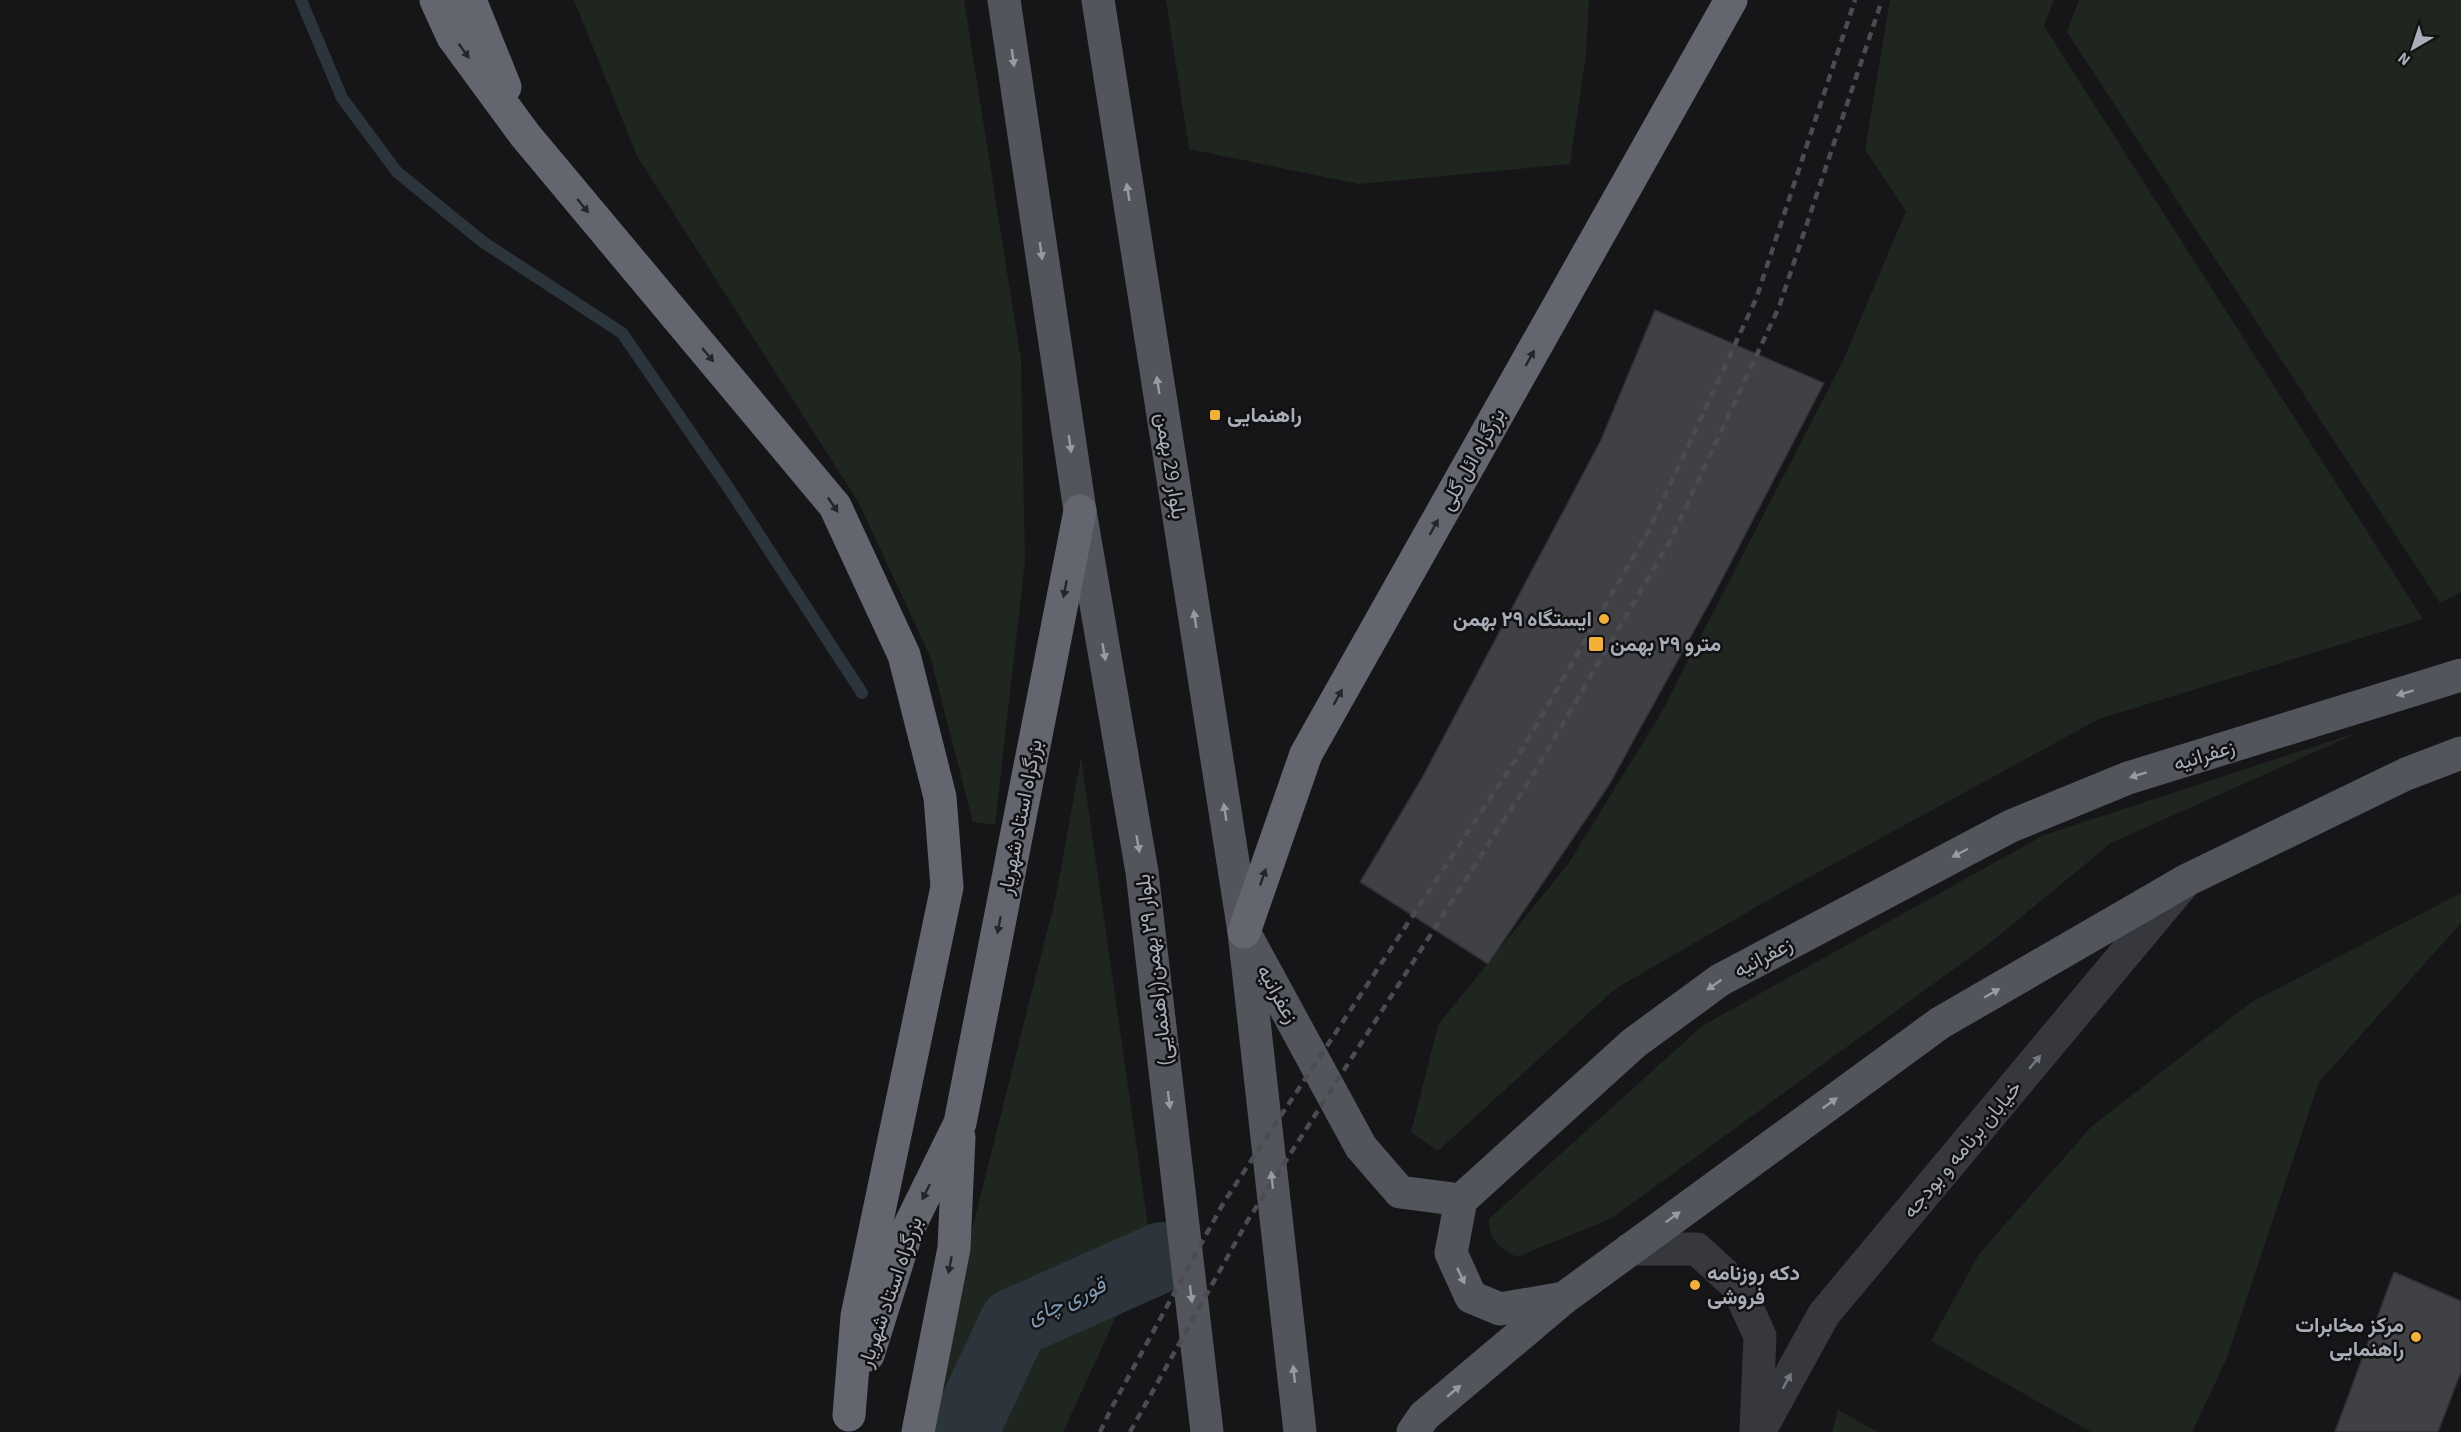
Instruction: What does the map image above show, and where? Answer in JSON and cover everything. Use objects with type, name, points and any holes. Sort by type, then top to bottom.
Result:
[{"type":"highway","points":[[436,0],[453,37],[525,135],[835,506],[904,655],[940,797],[947,887],[857,1316],[848,1424]]},
{"type":"highway","points":[[470,0],[525,135]]},
{"type":"highway","name":"بزرگراه ائل گلی","points":[[1244,932],[1306,754],[1731,0]]},
{"type":"highway","name":"بزرگراه استاد شهریار","points":[[918,1432],[954,1248],[960,1123],[1080,511]]},
{"type":"highway","name":"بزرگراه استاد شهریار","points":[[848,1424],[907,1231],[960,1123]]},
{"type":"main road","points":[[1004,0],[1080,511]]},
{"type":"main road","name":"بلوار 29 بهمن","points":[[1098,0],[1244,932]]},
{"type":"main road","name":"بلوار ٢٩ بهمن(راهنمایی)","points":[[1080,511],[1143,872],[1207,1432]]},
{"type":"main road","name":"زعفرانیه","points":[[1244,932],[1361,1147],[1400,1192],[1461,1200],[1634,1043],[1720,980],[2000,832],[2128,778],[2461,675]]},
{"type":"main road","points":[[1413,1432],[1424,1416],[1564,1298],[1940,1023],[2187,880],[2406,774],[2461,753]]},
{"type":"main road","points":[[1244,932],[1300,1432]]},
{"type":"main road","points":[[1461,1200],[1451,1253],[1471,1297],[1500,1309],[1564,1298]]},
{"type":"street","name":"خیابان برنامه و بودجه","points":[[1757,1432],[1824,1314],[2187,880]]},
{"type":"street","name":"خیابان برنامه و بودجه","points":[[1630,1249],[1697,1249],[1737,1286],[1760,1336],[1757,1432]]},
{"type":"shaded area","points":[[574,0],[964,0],[1021,360],[1025,561],[995,825],[973,822],[930,656],[859,503],[637,156]]},
{"type":"shaded area","points":[[1166,0],[1589,0],[1586,54],[1570,164],[1359,184],[1189,149]]},
{"type":"shaded area","points":[[1890,0],[2054,0],[2044,26],[2423,619],[2099,719],[1782,892],[1615,989],[1438,1151],[1411,1132],[1438,1025],[1568,864],[1659,717],[1843,361],[1906,211],[1865,150]]},
{"type":"shaded area","points":[[2079,0],[2461,0],[2461,592],[2440,603],[2067,32]]},
{"type":"shaded area","points":[[2362,731],[2111,843],[1991,942],[1612,1218],[1517,1257],[1501,1247],[1493,1238],[1489,1219],[1702,1026],[2044,835]]},
{"type":"shaded area","points":[[1081,757],[1154,1268],[1115,1319],[1063,1432],[927,1432],[957,1289],[1056,896]]},
{"type":"shaded area","points":[[2461,893],[2461,923],[2319,1082],[2226,1360],[2192,1432],[2091,1432],[1931,1341],[1979,1254],[2091,1127],[2250,1003]]},
{"type":"shaded area","points":[[1838,1410],[1878,1432],[1832,1432]]},
{"type":"building","name":"ایستگاه ۲۹ بهمن","points":[[1655,310],[1824,383],[1716,591],[1609,785],[1488,964],[1360,882],[1422,778],[1601,440]]},
{"type":"building","name":"مرکز مخابرات راهنمایی","points":[[2394,1272],[2461,1301],[2461,1372],[2438,1432],[2335,1432]]},
{"type":"waterway","points":[[301,0],[342,98],[397,172],[483,242],[622,333],[728,487],[862,693]]},
{"type":"waterway","name":"قوری چای","points":[[963,1432],[1014,1323],[1162,1257]]},
{"type":"railway","points":[[1100,1432],[1224,1202],[1522,750],[1650,528],[1756,299],[1855,0]]},
{"type":"railway","points":[[1130,1432],[1248,1220],[1534,773],[1671,539],[1779,307],[1882,0]]},
{"type":"place","name":"راهنمایی","points":[[1215,415]]},
{"type":"place","name":"ایستگاه ۲۹ بهمن","points":[[1604,619]]},
{"type":"place","name":"مترو ۲۹ بهمن","points":[[1596,644]]},
{"type":"place","name":"دکه روزنامه فروشی","points":[[1695,1285]]},
{"type":"place","name":"مرکز مخابرات راهنمایی","points":[[2416,1337]]}]
